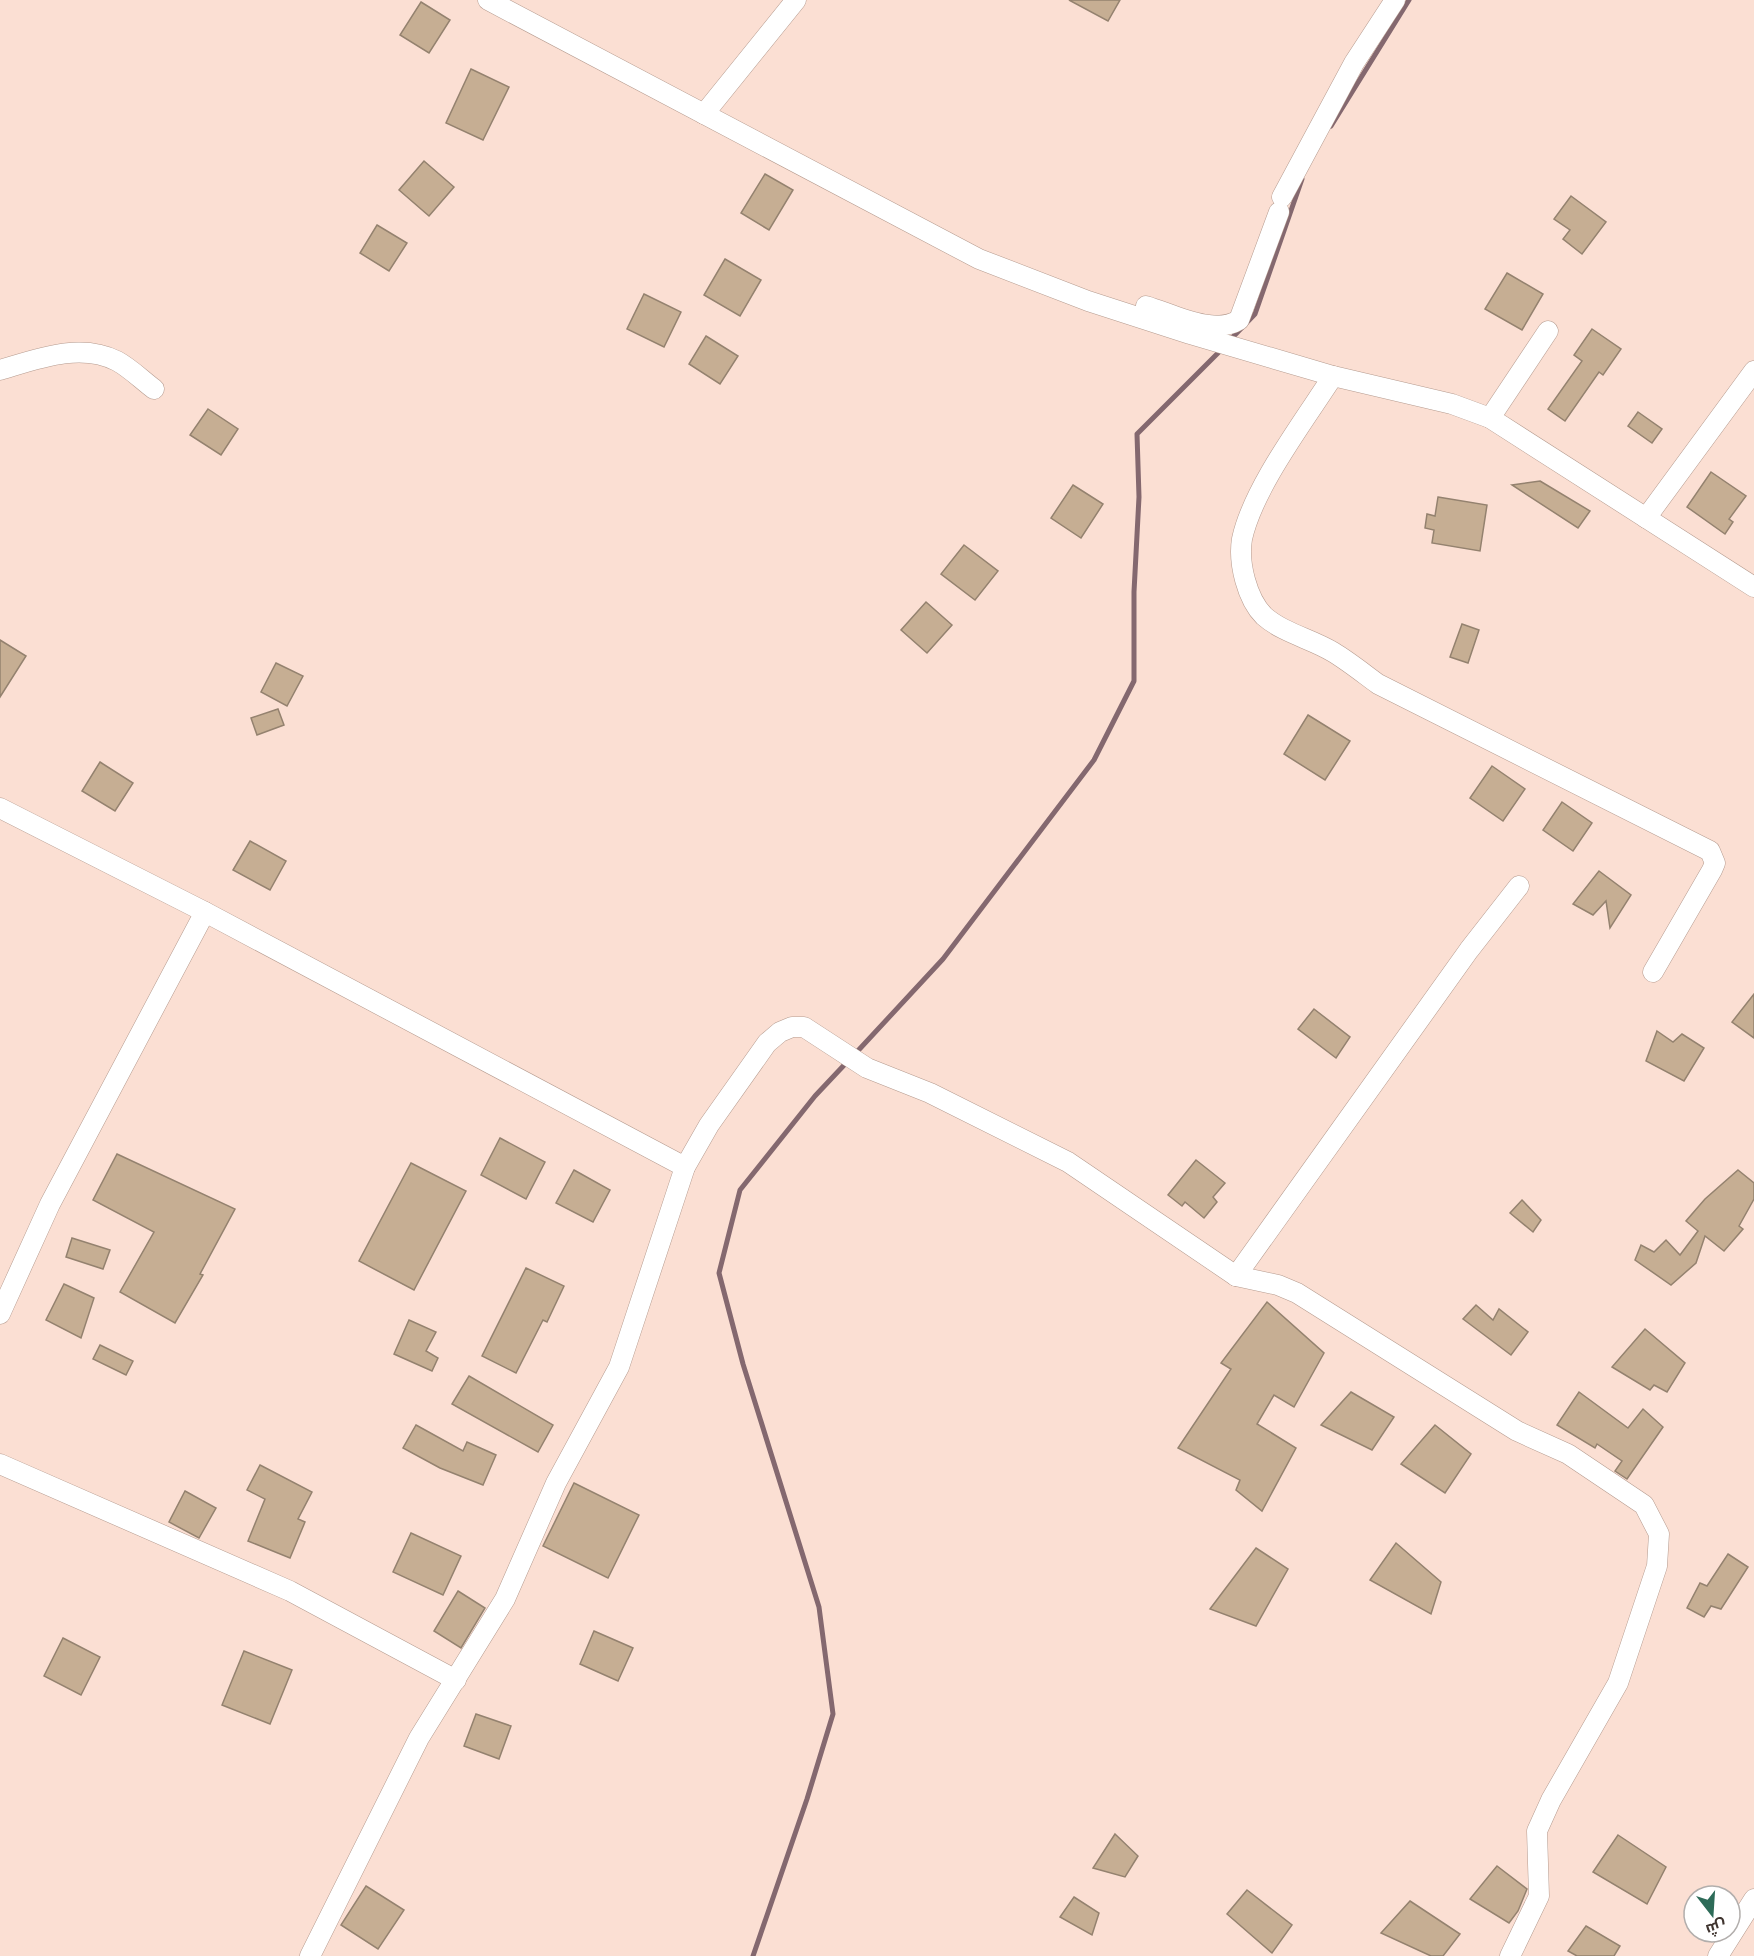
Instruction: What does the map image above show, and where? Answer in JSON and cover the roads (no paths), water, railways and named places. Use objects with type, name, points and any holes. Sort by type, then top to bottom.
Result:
[{"type":"street","points":[[704,114],[796,0]]},
{"type":"street","points":[[979,259],[1015,264],[1210,325],[1228,327],[1239,320],[1245,308],[1280,205],[1354,63],[1395,0]]},
{"type":"street","points":[[498,2],[979,259],[1134,316],[1333,376],[1452,404],[1490,418],[1754,587]]},
{"type":"street","points":[[1490,418],[1548,331]]},
{"type":"street","points":[[0,370],[78,351],[93,352],[118,361],[154,389]]},
{"type":"street","points":[[1646,518],[1754,371]]},
{"type":"street","points":[[1333,376],[1274,469],[1252,512],[1242,540],[1242,565],[1251,597],[1265,616],[1332,651],[1378,684],[1710,852],[1715,863],[1653,972]]},
{"type":"street","points":[[0,808],[205,912],[685,1167]]},
{"type":"street","points":[[1236,1276],[1469,950],[1519,886]]},
{"type":"street","points":[[0,1314],[50,1204],[205,912]]},
{"type":"street","points":[[310,1956],[419,1738],[505,1599],[556,1483],[619,1367],[685,1167],[709,1125],[767,1043],[780,1032],[792,1027],[804,1026],[867,1068],[930,1093],[1068,1162],[1236,1276],[1278,1285],[1297,1293],[1517,1431],[1568,1454],[1644,1505],[1659,1534],[1658,1566],[1618,1683],[1551,1800],[1537,1831],[1539,1896],[1526,1928],[1510,1956]]},
{"type":"street","points":[[0,1464],[290,1591],[456,1680]]},
{"type":"street","points":[[1718,1956],[1754,1899]]},
{"type":"waterway","points":[[1331,126],[1409,0]]},
{"type":"waterway","points":[[1230,340],[1255,314],[1302,179]]},
{"type":"waterway","points":[[854,1055],[943,959],[1094,760],[1134,681],[1134,592],[1139,497],[1137,434],[1222,349]]},
{"type":"waterway","points":[[753,1956],[807,1799],[833,1714],[819,1607],[743,1364],[719,1273],[740,1190],[815,1096],[847,1062]]}]
